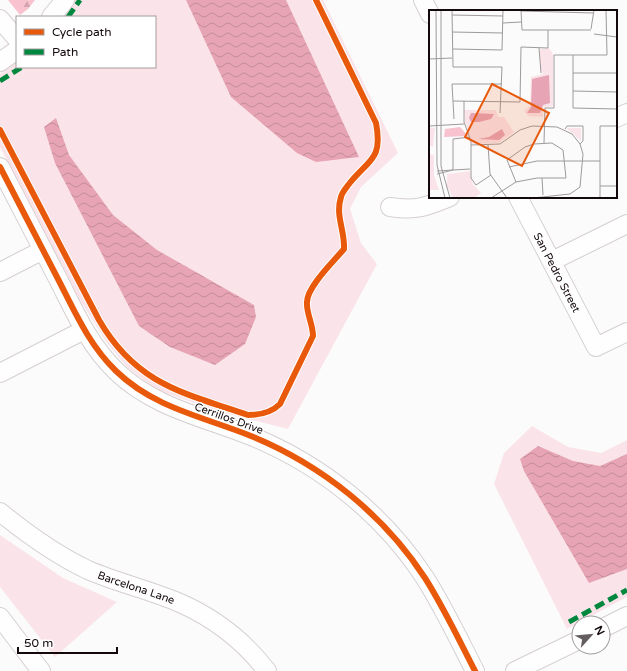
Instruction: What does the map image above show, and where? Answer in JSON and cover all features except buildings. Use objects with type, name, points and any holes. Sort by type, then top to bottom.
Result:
[{"type":"street","points":[[52,16],[64,0]]},
{"type":"street","points":[[423,0],[429,12]]},
{"type":"street","points":[[0,19],[16,38]]},
{"type":"street","points":[[0,62],[16,51]]},
{"type":"street","points":[[617,118],[627,113]]},
{"type":"street","name":"Cerrillos Drive","points":[[0,167],[84,330],[105,359],[116,371],[146,394],[170,407],[251,436],[286,452],[331,480],[360,503],[397,541],[424,577],[447,616],[475,671]]},
{"type":"street","points":[[390,207],[411,210],[448,198]]},
{"type":"street","name":"San Pedro Street","points":[[519,198],[596,347],[627,332]]},
{"type":"street","points":[[552,261],[627,224]]},
{"type":"street","points":[[0,272],[43,250]]},
{"type":"street","points":[[0,373],[84,330]]},
{"type":"street","name":"Barcelona Lane","points":[[0,512],[32,537],[86,569],[179,603],[210,619],[238,639],[267,671]]},
{"type":"street","points":[[611,624],[627,616]]},
{"type":"street","points":[[0,617],[41,671]]},
{"type":"street","points":[[515,671],[571,644]]},
{"type":"green space","points":[[8,0],[35,0],[28,9],[20,15]]},
{"type":"shaded area","points":[[71,0],[323,0],[398,153],[361,187],[350,209],[361,243],[377,264],[288,429],[221,412],[157,390],[127,367],[107,343],[80,300],[0,147],[0,74],[16,63],[16,68],[156,68],[156,16],[59,16]]},
{"type":"shaded area","points":[[532,426],[568,447],[601,453],[627,440],[627,597],[593,615],[571,615],[571,627],[567,629],[494,484],[504,453]]},
{"type":"shaded area","points":[[0,535],[63,578],[117,602],[55,657],[0,587]]},
{"type":"water","points":[[186,0],[286,0],[359,157],[316,162],[297,153],[231,97]]},
{"type":"water","points":[[56,118],[69,155],[113,215],[157,250],[254,305],[256,317],[245,344],[215,365],[170,347],[139,326],[55,163],[44,127]]},
{"type":"water","points":[[538,446],[573,461],[600,466],[627,454],[627,569],[589,583],[524,471],[520,459]]},
{"type":"marked path","points":[[69,16],[80,0]]},
{"type":"marked path","points":[[0,81],[20,68]]},
{"type":"marked path","points":[[569,622],[627,590]]},
{"type":"cycle path","points":[[0,130],[99,320],[113,342],[129,359],[145,372],[163,383],[202,400],[248,415],[261,414],[269,411],[280,404],[313,336],[307,306],[308,296],[311,289],[344,249],[339,210],[339,204],[344,190],[373,158],[378,145],[376,123],[316,0]]},
{"type":"cycle path","points":[[0,167],[77,316],[90,339],[106,361],[131,384],[163,403],[251,436],[277,448],[326,477],[349,494],[371,513],[409,555],[439,601],[475,671]]}]
